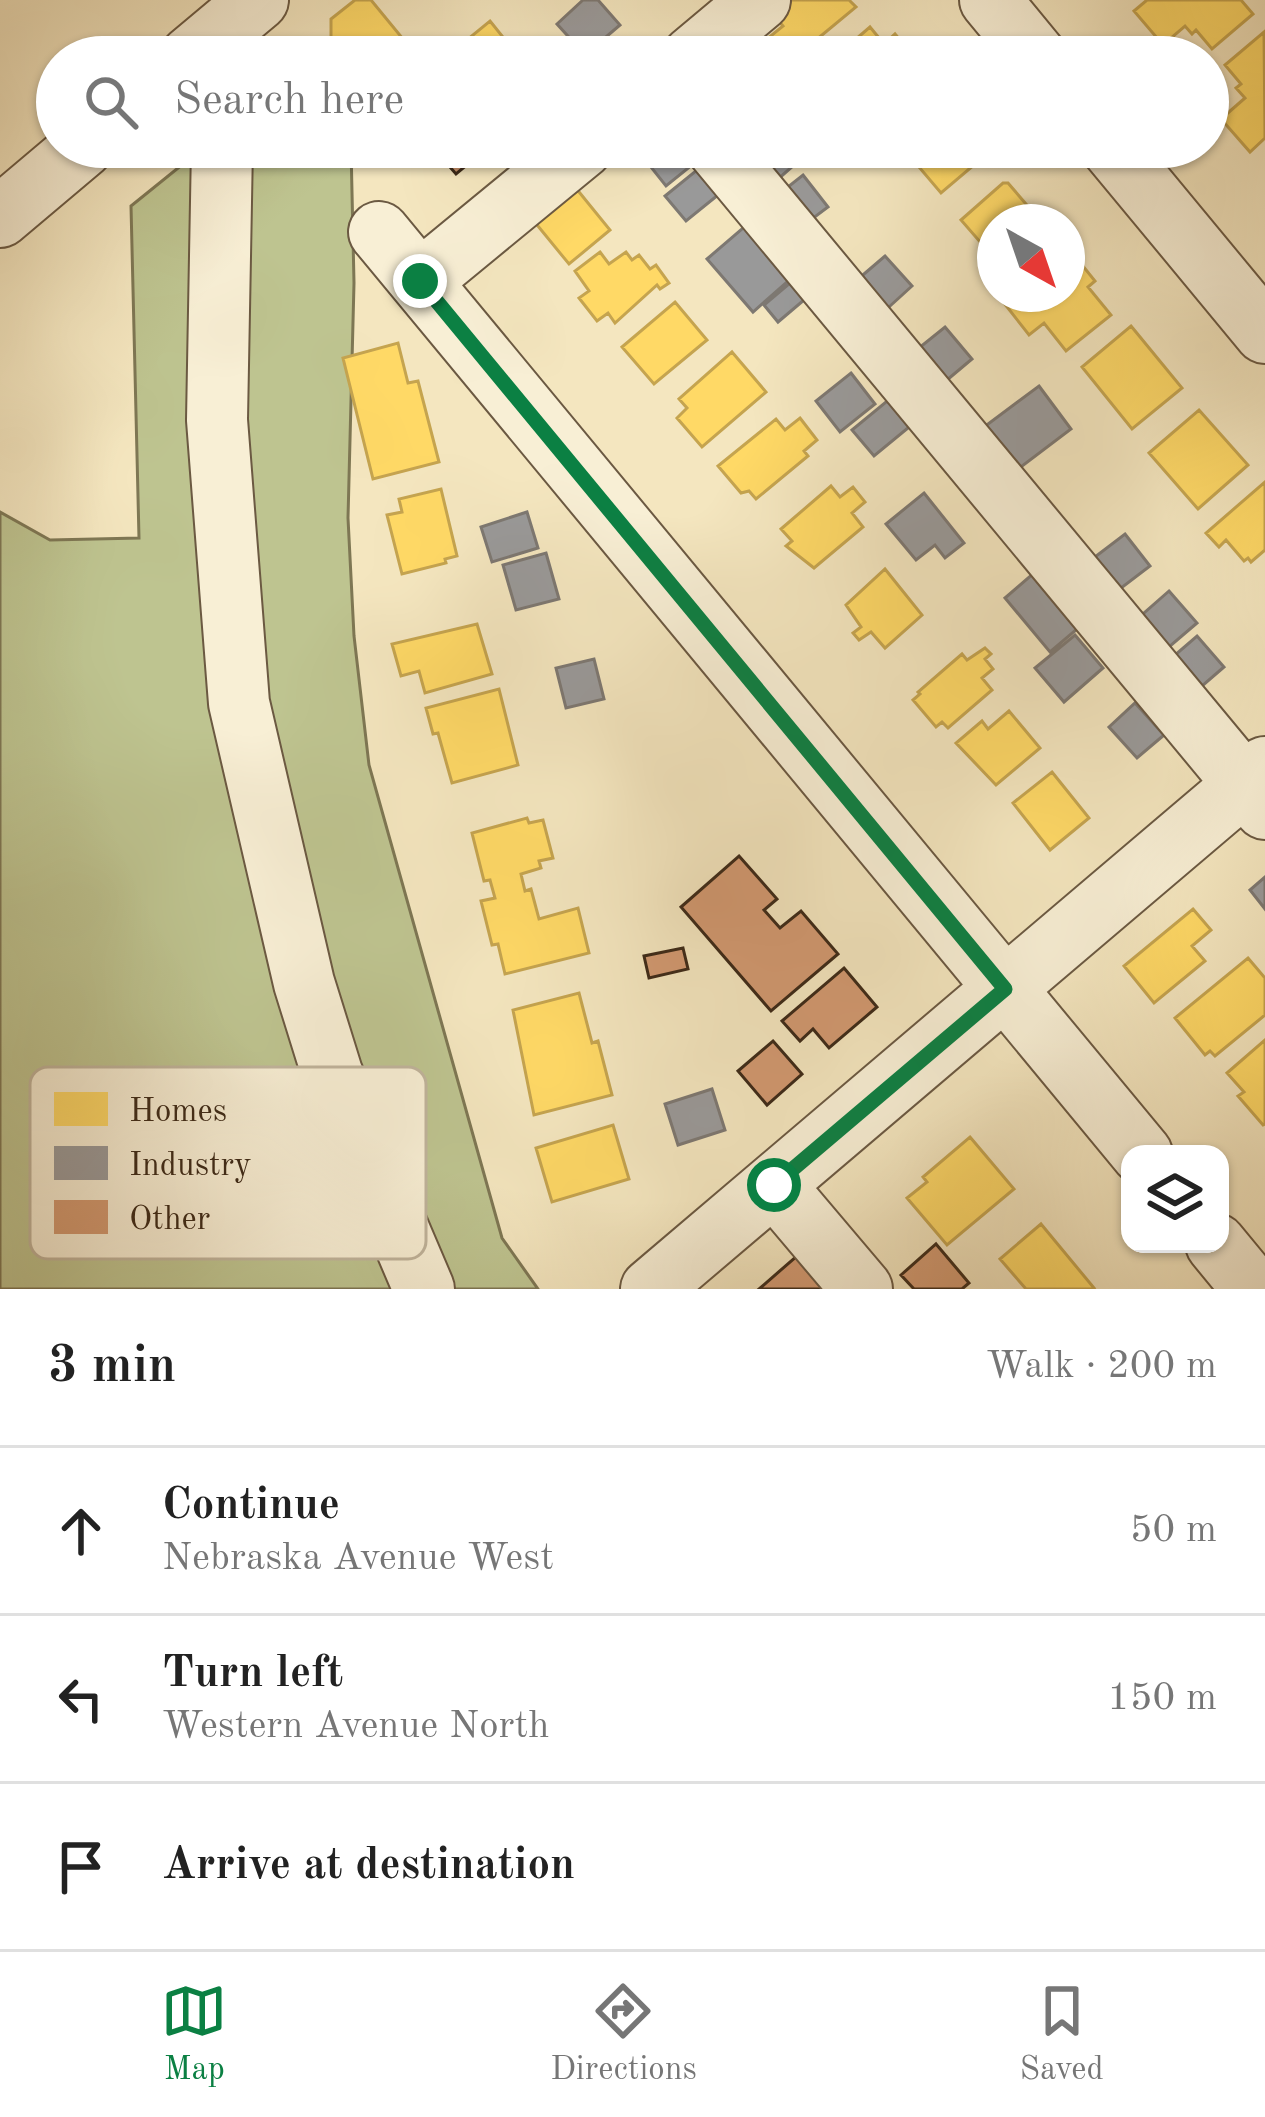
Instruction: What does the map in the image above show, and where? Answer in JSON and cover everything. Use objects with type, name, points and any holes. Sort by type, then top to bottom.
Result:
[{"type":"street","points":[[717,36],[760,0]]},
{"type":"street","points":[[990,0],[1020,36]]},
{"type":"street","points":[[0,217],[58,168]]},
{"type":"street","points":[[222,168],[217,420],[239,703],[272,856],[330,1067]]},
{"type":"street","points":[[420,281],[557,168]]},
{"type":"street","points":[[651,1289],[1005,989],[1258,787],[734,168]]},
{"type":"street","points":[[1128,168],[1265,333]]},
{"type":"street","points":[[379,232],[1135,1145]]},
{"type":"street","points":[[774,1185],[862,1289]]},
{"type":"street","points":[[1223,1253],[1253,1289]]},
{"type":"street","points":[[411,1259],[424,1289]]},
{"type":"green space","points":[[178,168],[351,168],[354,283],[348,518],[354,636],[369,765],[502,1238],[538,1289],[0,1289],[0,512],[50,540],[139,538],[131,206]]},
{"type":"building: Homes","points":[[355,0],[371,0],[401,36],[331,36],[331,19]]},
{"type":"building: Homes","points":[[785,0],[849,0],[856,7],[821,36],[771,36],[783,26],[771,12]]},
{"type":"building: Homes","points":[[1147,0],[1241,0],[1253,14],[1227,36],[1201,36],[1196,30],[1192,34],[1185,26],[1173,36],[1155,36],[1134,11]]},
{"type":"building: Homes","points":[[490,21],[502,36],[472,36]]},
{"type":"building: Homes","points":[[1264,32],[1265,138],[1250,152],[1229,128],[1229,112],[1245,98],[1236,88],[1241,84],[1229,70],[1229,62]]},
{"type":"building: Homes","points":[[920,168],[970,168],[941,193]]},
{"type":"building: Homes","points":[[1008,183],[1026,204],[979,204]]},
{"type":"building: Homes","points":[[575,187],[610,230],[569,264],[533,220]]},
{"type":"building: Homes","points":[[977,206],[977,238],[961,220]]},
{"type":"building: Homes","points":[[600,252],[609,264],[626,252],[632,260],[639,255],[650,269],[656,265],[669,283],[660,289],[657,285],[615,323],[608,313],[597,321],[579,298],[589,291],[575,271]]},
{"type":"building: Homes","points":[[1085,269],[1095,281],[1088,287],[1111,315],[1066,351],[1044,323],[1029,335],[1011,312],[1085,312]]},
{"type":"building: Homes","points":[[675,302],[707,340],[654,384],[622,347]]},
{"type":"building: Homes","points":[[1131,326],[1182,388],[1132,429],[1082,367]]},
{"type":"building: Homes","points":[[398,343],[408,383],[418,381],[439,462],[373,479],[343,358]]},
{"type":"building: Homes","points":[[732,352],[766,392],[702,447],[677,418],[687,408],[679,399]]},
{"type":"building: Homes","points":[[1199,410],[1248,465],[1198,509],[1149,453]]},
{"type":"building: Homes","points":[[800,418],[817,440],[804,451],[808,456],[756,499],[749,491],[741,493],[718,466],[776,419],[785,430]]},
{"type":"building: Homes","points":[[1265,482],[1265,550],[1251,562],[1244,561],[1226,540],[1219,547],[1206,533]]},
{"type":"building: Homes","points":[[831,486],[840,497],[853,487],[865,502],[852,513],[863,527],[814,568],[786,546],[792,541],[781,529]]},
{"type":"building: Homes","points":[[441,489],[457,556],[402,574],[387,515],[402,512],[399,499]]},
{"type":"building: Homes","points":[[885,569],[922,615],[885,648],[871,632],[859,640],[853,633],[861,627],[846,605]]},
{"type":"building: Homes","points":[[477,624],[492,674],[425,693],[419,671],[401,676],[392,644]]},
{"type":"building: Homes","points":[[985,648],[991,654],[985,659],[993,669],[982,678],[992,690],[948,728],[942,722],[936,727],[913,700],[962,654],[967,660]]},
{"type":"building: Homes","points":[[499,689],[518,765],[452,783],[426,708]]},
{"type":"building: Homes","points":[[1009,711],[1040,748],[996,785],[956,743],[982,721],[988,729]]},
{"type":"building: Homes","points":[[1052,772],[1089,818],[1050,850],[1013,803]]},
{"type":"building: Homes","points":[[527,818],[529,823],[543,820],[553,858],[521,874],[525,891],[531,889],[539,919],[578,908],[589,953],[505,974],[481,901],[495,898],[490,880],[484,881],[472,833]]},
{"type":"building: Homes","points":[[1193,909],[1211,930],[1192,946],[1205,961],[1154,1003],[1124,966]]},
{"type":"building: Homes","points":[[1248,958],[1265,978],[1265,1015],[1215,1056],[1210,1051],[1205,1055],[1175,1018]]},
{"type":"building: Homes","points":[[579,993],[612,1095],[534,1115],[513,1010]]},
{"type":"building: Homes","points":[[1265,1040],[1263,1125],[1238,1096],[1244,1092],[1227,1073]]},
{"type":"building: Homes","points":[[613,1125],[629,1179],[552,1202],[536,1148]]},
{"type":"building: Homes","points":[[970,1137],[1014,1189],[947,1245],[907,1198],[927,1182],[923,1177]]},
{"type":"building: Homes","points":[[1041,1224],[1094,1288],[1026,1289],[1000,1259]]},
{"type":"building: Industry","points":[[583,0],[598,0],[620,25],[607,36],[568,36],[557,24]]},
{"type":"building: Industry","points":[[652,168],[688,168],[666,186]]},
{"type":"building: Industry","points":[[767,168],[791,168],[777,180]]},
{"type":"building: Industry","points":[[697,170],[718,195],[686,221],[665,196]]},
{"type":"building: Industry","points":[[803,175],[828,207],[804,225],[779,194]]},
{"type":"building: Industry","points":[[750,222],[796,274],[753,312],[707,259]]},
{"type":"building: Industry","points":[[885,256],[912,286],[878,317],[850,286]]},
{"type":"building: Industry","points":[[790,283],[804,300],[778,322],[764,305]]},
{"type":"building: Industry","points":[[945,327],[972,359],[941,385],[914,352]]},
{"type":"building: Industry","points":[[851,373],[875,404],[840,432],[816,401]]},
{"type":"building: Industry","points":[[1039,386],[1071,429],[1013,473],[980,430]]},
{"type":"building: Industry","points":[[892,397],[914,423],[874,456],[852,430]]},
{"type":"building: Industry","points":[[924,493],[964,543],[945,558],[935,545],[916,560],[886,524]]},
{"type":"building: Industry","points":[[527,512],[538,548],[492,562],[481,527]]},
{"type":"building: Industry","points":[[1125,534],[1150,566],[1112,595],[1087,563]]},
{"type":"building: Industry","points":[[546,553],[559,599],[516,610],[503,565]]},
{"type":"building: Industry","points":[[1035,572],[1083,624],[1050,652],[1005,598]]},
{"type":"building: Industry","points":[[1169,591],[1197,623],[1162,653],[1135,621]]},
{"type":"building: Industry","points":[[1075,635],[1103,668],[1064,702],[1035,668]]},
{"type":"building: Industry","points":[[1197,636],[1224,667],[1194,693],[1167,662]]},
{"type":"building: Industry","points":[[594,659],[604,699],[566,708],[556,668]]},
{"type":"building: Industry","points":[[1135,703],[1164,735],[1137,758],[1109,727]]},
{"type":"building: Industry","points":[[1265,877],[1265,909],[1250,890]]},
{"type":"building: Industry","points":[[712,1089],[725,1130],[678,1145],[665,1104]]},
{"type":"building: Other","points":[[739,856],[777,899],[764,910],[780,928],[801,911],[838,954],[771,1011],[681,907]]},
{"type":"building: Other","points":[[683,948],[688,969],[649,978],[644,956]]},
{"type":"building: Other","points":[[844,968],[877,1007],[829,1048],[813,1029],[800,1041],[782,1021]]},
{"type":"building: Other","points":[[773,1041],[802,1074],[767,1105],[738,1071]]},
{"type":"building: Other","points":[[936,1244],[969,1283],[962,1289],[914,1289],[901,1275]]},
{"type":"building: Other","points":[[805,1249],[831,1289],[759,1289]]},
{"type":"route","points":[[420,281],[1005,989],[774,1185]]}]
